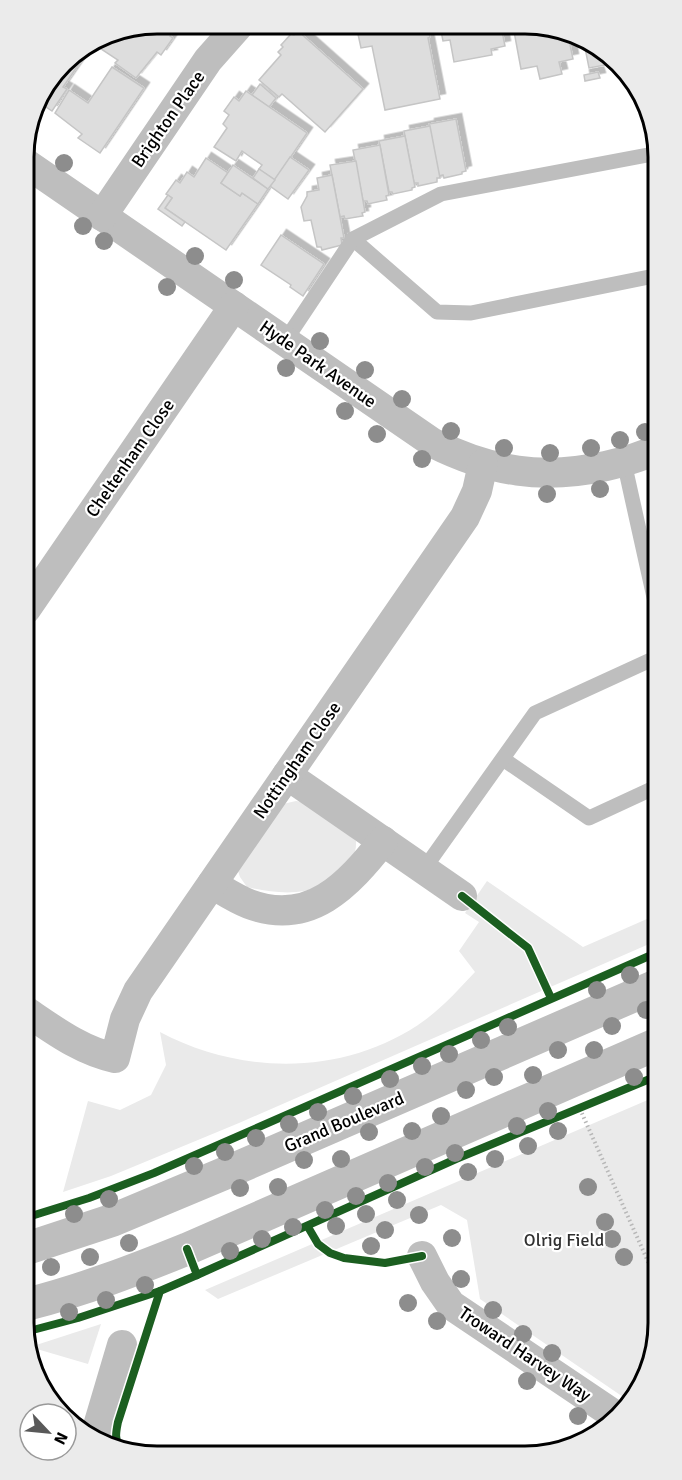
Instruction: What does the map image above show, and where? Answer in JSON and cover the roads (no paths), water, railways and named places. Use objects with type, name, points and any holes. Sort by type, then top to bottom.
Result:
[{"type":"street","name":"Brighton Place","points":[[102,216],[208,60],[230,34]]},
{"type":"street","name":"Hyde Park Avenue","points":[[35,170],[433,443],[453,453],[508,471],[531,473],[589,470],[644,457]]},
{"type":"street","name":"Cheltenham Close","points":[[35,594],[234,306]]},
{"type":"street","name":"Nottingham Close","points":[[34,1017],[81,1046],[99,1055],[115,1058],[124,1019],[138,992],[465,517],[477,491],[483,464]]},
{"type":"street","points":[[287,775],[462,896]]},
{"type":"street","points":[[212,884],[247,904],[273,911],[296,910],[323,901],[344,887],[383,841]]},
{"type":"street","name":"Grand Boulevard","points":[[34,1246],[113,1220],[212,1179],[647,990]]},
{"type":"street","points":[[34,1302],[62,1295],[187,1249],[647,1048]]},
{"type":"street","name":"Troward Harvey Way","points":[[422,1256],[435,1282],[451,1305],[609,1412]]},
{"type":"street","points":[[97,1430],[122,1345]]},
{"type":"lane","points":[[285,341],[352,239],[441,194],[648,155]]},
{"type":"lane","points":[[352,239],[438,312],[471,313],[648,277]]},
{"type":"lane","points":[[644,457],[648,506]]},
{"type":"lane","points":[[424,869],[535,713],[648,661]]},
{"type":"lane","points":[[503,759],[589,818],[647,791]]},
{"type":"park label","name":"Olrig Field","points":[[564,1240]]}]
